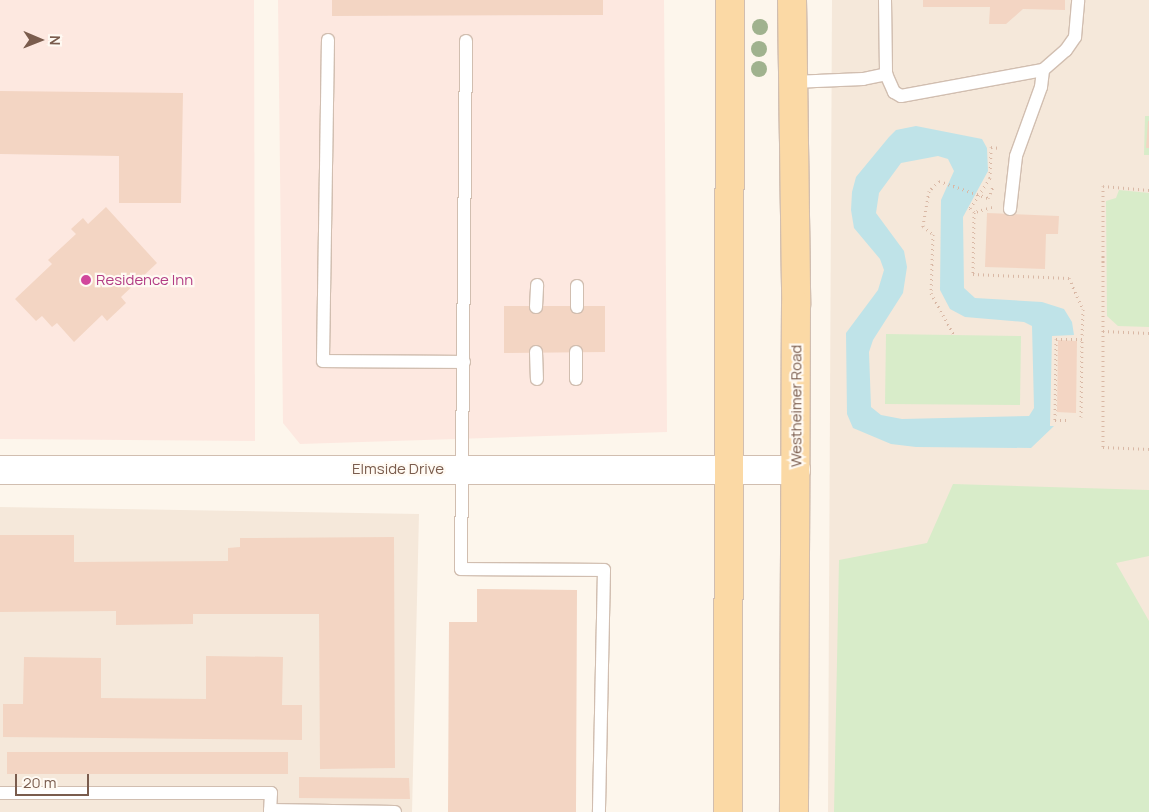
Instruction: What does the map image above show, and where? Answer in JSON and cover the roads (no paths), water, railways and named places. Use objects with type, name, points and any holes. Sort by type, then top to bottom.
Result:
[{"type":"main road","points":[[728,812],[731,469],[730,0]]},
{"type":"main road","name":"Westheimer Road","points":[[792,0],[796,470],[794,812]]},
{"type":"street","name":"Elmside Drive","points":[[0,470],[796,470]]},
{"type":"lane","points":[[885,0],[886,74],[894,92],[901,96],[1043,70],[1066,50],[1075,37],[1078,0]]},
{"type":"lane","points":[[328,40],[324,361],[464,362]]},
{"type":"lane","points":[[466,41],[461,569],[604,570],[599,812]]},
{"type":"lane","points":[[1010,209],[1016,156],[1041,87],[1043,70]]},
{"type":"lane","points":[[793,82],[863,79],[886,74]]},
{"type":"lane","points":[[536,307],[537,285]]},
{"type":"lane","points":[[577,286],[577,307]]},
{"type":"lane","points":[[536,352],[536,379]]},
{"type":"lane","points":[[576,352],[576,379]]},
{"type":"lane","points":[[0,793],[271,793],[270,811],[395,812]]},
{"type":"water","points":[[916,126],[982,139],[987,148],[988,171],[963,217],[964,288],[975,298],[1042,302],[1064,309],[1072,322],[1074,335],[1052,336],[1050,426],[1054,426],[1031,448],[916,447],[891,444],[853,428],[847,414],[846,333],[878,290],[884,270],[880,259],[854,228],[851,210],[852,192],[856,177],[896,130]],"holes":[[[938,156],[948,159],[954,171],[941,200],[940,290],[950,309],[965,317],[1024,322],[1032,326],[1034,408],[1029,416],[902,419],[881,415],[871,407],[869,352],[873,340],[903,293],[907,267],[904,251],[876,213],[879,193],[901,163]]]},
{"type":"place","name":"Residence Inn","points":[[86,280]]}]
